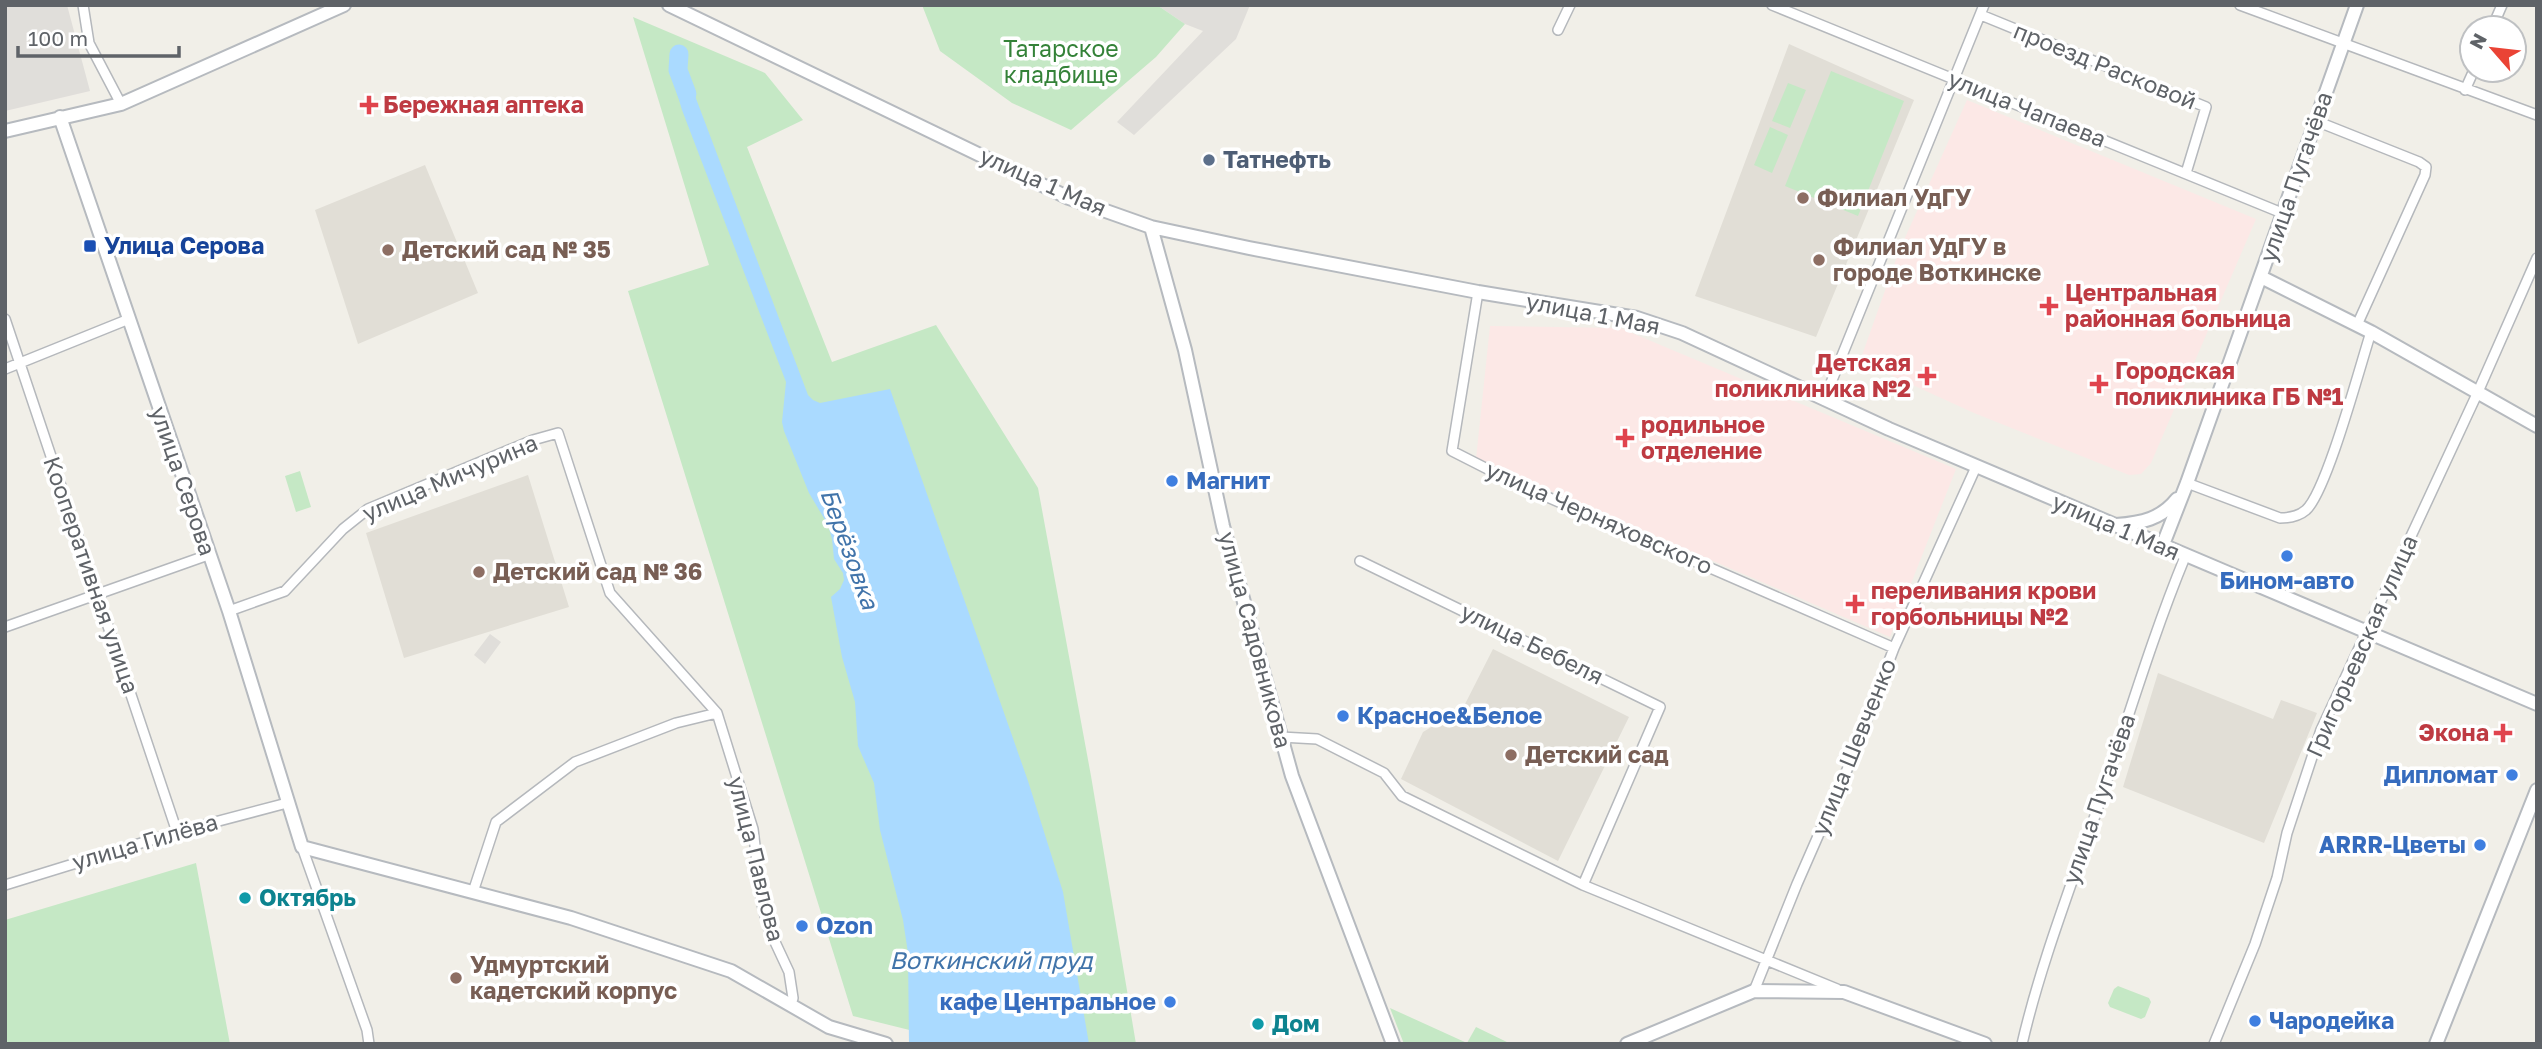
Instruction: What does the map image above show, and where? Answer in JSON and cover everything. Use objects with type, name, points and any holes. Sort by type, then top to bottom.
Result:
[{"type":"main road","points":[[5,131],[121,104],[344,5]]},
{"type":"main road","name":"улица 1 Мая","points":[[669,5],[1069,198],[1151,227],[1478,292],[1637,318],[1682,333],[1976,467],[2537,704]]},
{"type":"main road","name":"улица Пугачёва","points":[[2162,547],[2186,487],[2357,5]]},
{"type":"main road","name":"улица Серова","points":[[60,117],[229,611],[302,847]]},
{"type":"main road","name":"улица Садовникова","points":[[1151,227],[1188,363],[1223,526],[1292,776],[1393,1044]]},
{"type":"main road","points":[[2261,277],[2371,332],[2537,426]]},
{"type":"main road","points":[[2112,525],[2137,524],[2154,519],[2170,508],[2186,487]]},
{"type":"main road","points":[[2436,1044],[2537,790]]},
{"type":"main road","points":[[302,847],[571,918],[731,971],[829,1027],[886,1044]]},
{"type":"main road","points":[[1627,1044],[1754,991],[1844,992],[1985,1044]]},
{"type":"street","points":[[83,5],[89,43],[121,104]]},
{"type":"street","points":[[1558,30],[1570,5]]},
{"type":"street","name":"улица Чапаева","points":[[1772,5],[2282,214]]},
{"type":"street","points":[[2240,5],[2537,115]]},
{"type":"street","points":[[1824,400],[1912,178],[1956,80],[1982,10]]},
{"type":"street","name":"проезд Расковой","points":[[1982,10],[2206,107],[2186,173]]},
{"type":"street","points":[[2465,90],[2468,84]]},
{"type":"street","points":[[2316,121],[2426,167],[2425,175],[2357,325]]},
{"type":"street","name":"Григорьевская улица","points":[[2214,1044],[2255,944],[2277,878],[2287,833],[2321,730],[2537,258]]},
{"type":"street","name":"улица Черняховского","points":[[1478,292],[1452,451],[1513,482],[1894,648]]},
{"type":"street","name":"Кооперативная улица","points":[[5,319],[177,832]]},
{"type":"street","points":[[5,369],[129,319]]},
{"type":"street","points":[[2186,487],[2280,518],[2289,518],[2305,511],[2323,481],[2371,332]]},
{"type":"street","name":"улица Мичурина","points":[[229,611],[285,591],[343,529],[368,509],[533,440],[558,433],[610,593],[625,608]]},
{"type":"street","name":"улица Шевченко","points":[[1754,991],[1850,763],[1894,648],[1976,467]]},
{"type":"street","points":[[5,627],[208,555]]},
{"type":"street","name":"улица Пугачёва","points":[[2022,1044],[2034,995],[2058,920],[2185,557]]},
{"type":"street","name":"улица Бебеля","points":[[1360,561],[1660,707],[1583,886]]},
{"type":"street","name":"улица Павлова","points":[[625,608],[717,713],[753,829],[762,904],[768,928],[789,972],[793,998],[791,1004]]},
{"type":"street","points":[[473,892],[496,822],[575,762],[676,723],[717,713]]},
{"type":"street","points":[[1281,737],[1317,739],[1384,773],[1402,796],[1583,886],[1844,992]]},
{"type":"street","name":"улица Гилёва","points":[[5,885],[177,832],[287,803]]},
{"type":"street","name":"улица Серова","points":[[302,847],[367,1030],[369,1044]]},
{"type":"shaded area","points":[[5,5],[67,5],[90,91],[5,111]]},
{"type":"shaded area","points":[[1157,5],[1250,5],[1236,39],[1134,135],[1117,122],[1203,31],[1185,24]]},
{"type":"shaded area","name":"Филиал УдГУ","points":[[1789,44],[1914,100],[1816,337],[1695,296]]},
{"type":"shaded area","name":"Центральная районная больница","points":[[1967,100],[2256,219],[2151,463],[2141,474],[2129,475],[1974,413],[1860,361],[1899,251]]},
{"type":"shaded area","points":[[425,165],[478,293],[358,344],[315,210]]},
{"type":"shaded area","points":[[1490,326],[1620,328],[1956,469],[1890,637],[1476,459]]},
{"type":"shaded area","points":[[528,475],[569,607],[404,658],[366,533]]},
{"type":"shaded area","points":[[490,634],[501,642],[485,664],[474,655]]},
{"type":"shaded area","name":"Детский сад","points":[[1493,649],[1629,717],[1558,861],[1401,779],[1423,732],[1463,708]]},
{"type":"shaded area","points":[[2158,673],[2273,719],[2281,700],[2317,713],[2264,843],[2123,787]]},
{"type":"green space","name":"Татарское кладбище","points":[[922,5],[1157,5],[1185,24],[1156,57],[1071,130],[1012,103],[940,51]]},
{"type":"green space","points":[[633,17],[765,73],[803,120],[747,147],[832,362],[936,325],[1038,488],[1091,776],[1136,1044],[966,1044],[853,1016],[628,291],[709,265]]},
{"type":"green space","points":[[1831,71],[1904,101],[1858,216],[1785,186]]},
{"type":"green space","points":[[1788,83],[1806,90],[1790,128],[1772,121]]},
{"type":"green space","points":[[1770,127],[1788,135],[1772,173],[1754,165]]},
{"type":"green space","points":[[300,471],[311,507],[296,512],[285,476]]},
{"type":"green space","points":[[196,863],[230,1044],[5,1044],[5,920]]},
{"type":"green space","points":[[2118,986],[2149,998],[2151,1002],[2145,1017],[2141,1019],[2110,1007],[2108,1003]]},
{"type":"green space","points":[[1390,1008],[1467,1043],[1476,1027],[1511,1044],[1404,1044]]},
{"type":"water","name":"Воткинский пруд","points":[[678,70],[686,72],[808,395],[820,403],[890,389],[1028,781],[1063,892],[1089,1044],[909,1044],[908,953],[903,920],[880,830],[874,783],[858,746],[855,702],[842,657],[831,597],[840,589],[844,580],[843,573],[834,559],[828,525],[809,493],[784,431],[782,422],[786,382],[682,110],[671,73]]},
{"type":"waterway","name":"Берёзовка","points":[[679,54],[678,70],[687,94]]},
{"type":"place","name":"Бережная аптека","points":[[369,105]]},
{"type":"place","name":"Татнефть","points":[[1209,160]]},
{"type":"place","name":"Филиал УдГУ","points":[[1803,198]]},
{"type":"place","name":"Улица Серова","points":[[90,246]]},
{"type":"place","name":"Детский сад № 35","points":[[388,250]]},
{"type":"place","name":"Филиал УдГУ в городе Воткинске","points":[[1819,260]]},
{"type":"place","name":"Центральная районная больница","points":[[2049,306]]},
{"type":"place","name":"Детская поликлиника №2","points":[[1927,376]]},
{"type":"place","name":"Городская поликлиника ГБ №1","points":[[2099,384]]},
{"type":"place","name":"родильное отделение","points":[[1625,438]]},
{"type":"place","name":"Магнит","points":[[1172,481]]},
{"type":"place","name":"Бином-авто","points":[[2287,556]]},
{"type":"place","name":"Детский сад № 36","points":[[479,572]]},
{"type":"place","name":"переливания крови горбольницы №2","points":[[1855,604]]},
{"type":"place","name":"Красное&Белое","points":[[1343,716]]},
{"type":"place","name":"Экона","points":[[2503,733]]},
{"type":"place","name":"Детский сад","points":[[1511,755]]},
{"type":"place","name":"Дипломат","points":[[2512,775]]},
{"type":"place","name":"ARRR-Цветы","points":[[2480,845]]},
{"type":"place","name":"Октябрь","points":[[245,898]]},
{"type":"place","name":"Ozon","points":[[802,926]]},
{"type":"place","name":"Удмуртский кадетский корпус","points":[[456,978]]},
{"type":"place","name":"кафе Центральное","points":[[1170,1002]]},
{"type":"place","name":"Чародейка","points":[[2255,1021]]},
{"type":"place","name":"Дом","points":[[1258,1024]]}]
